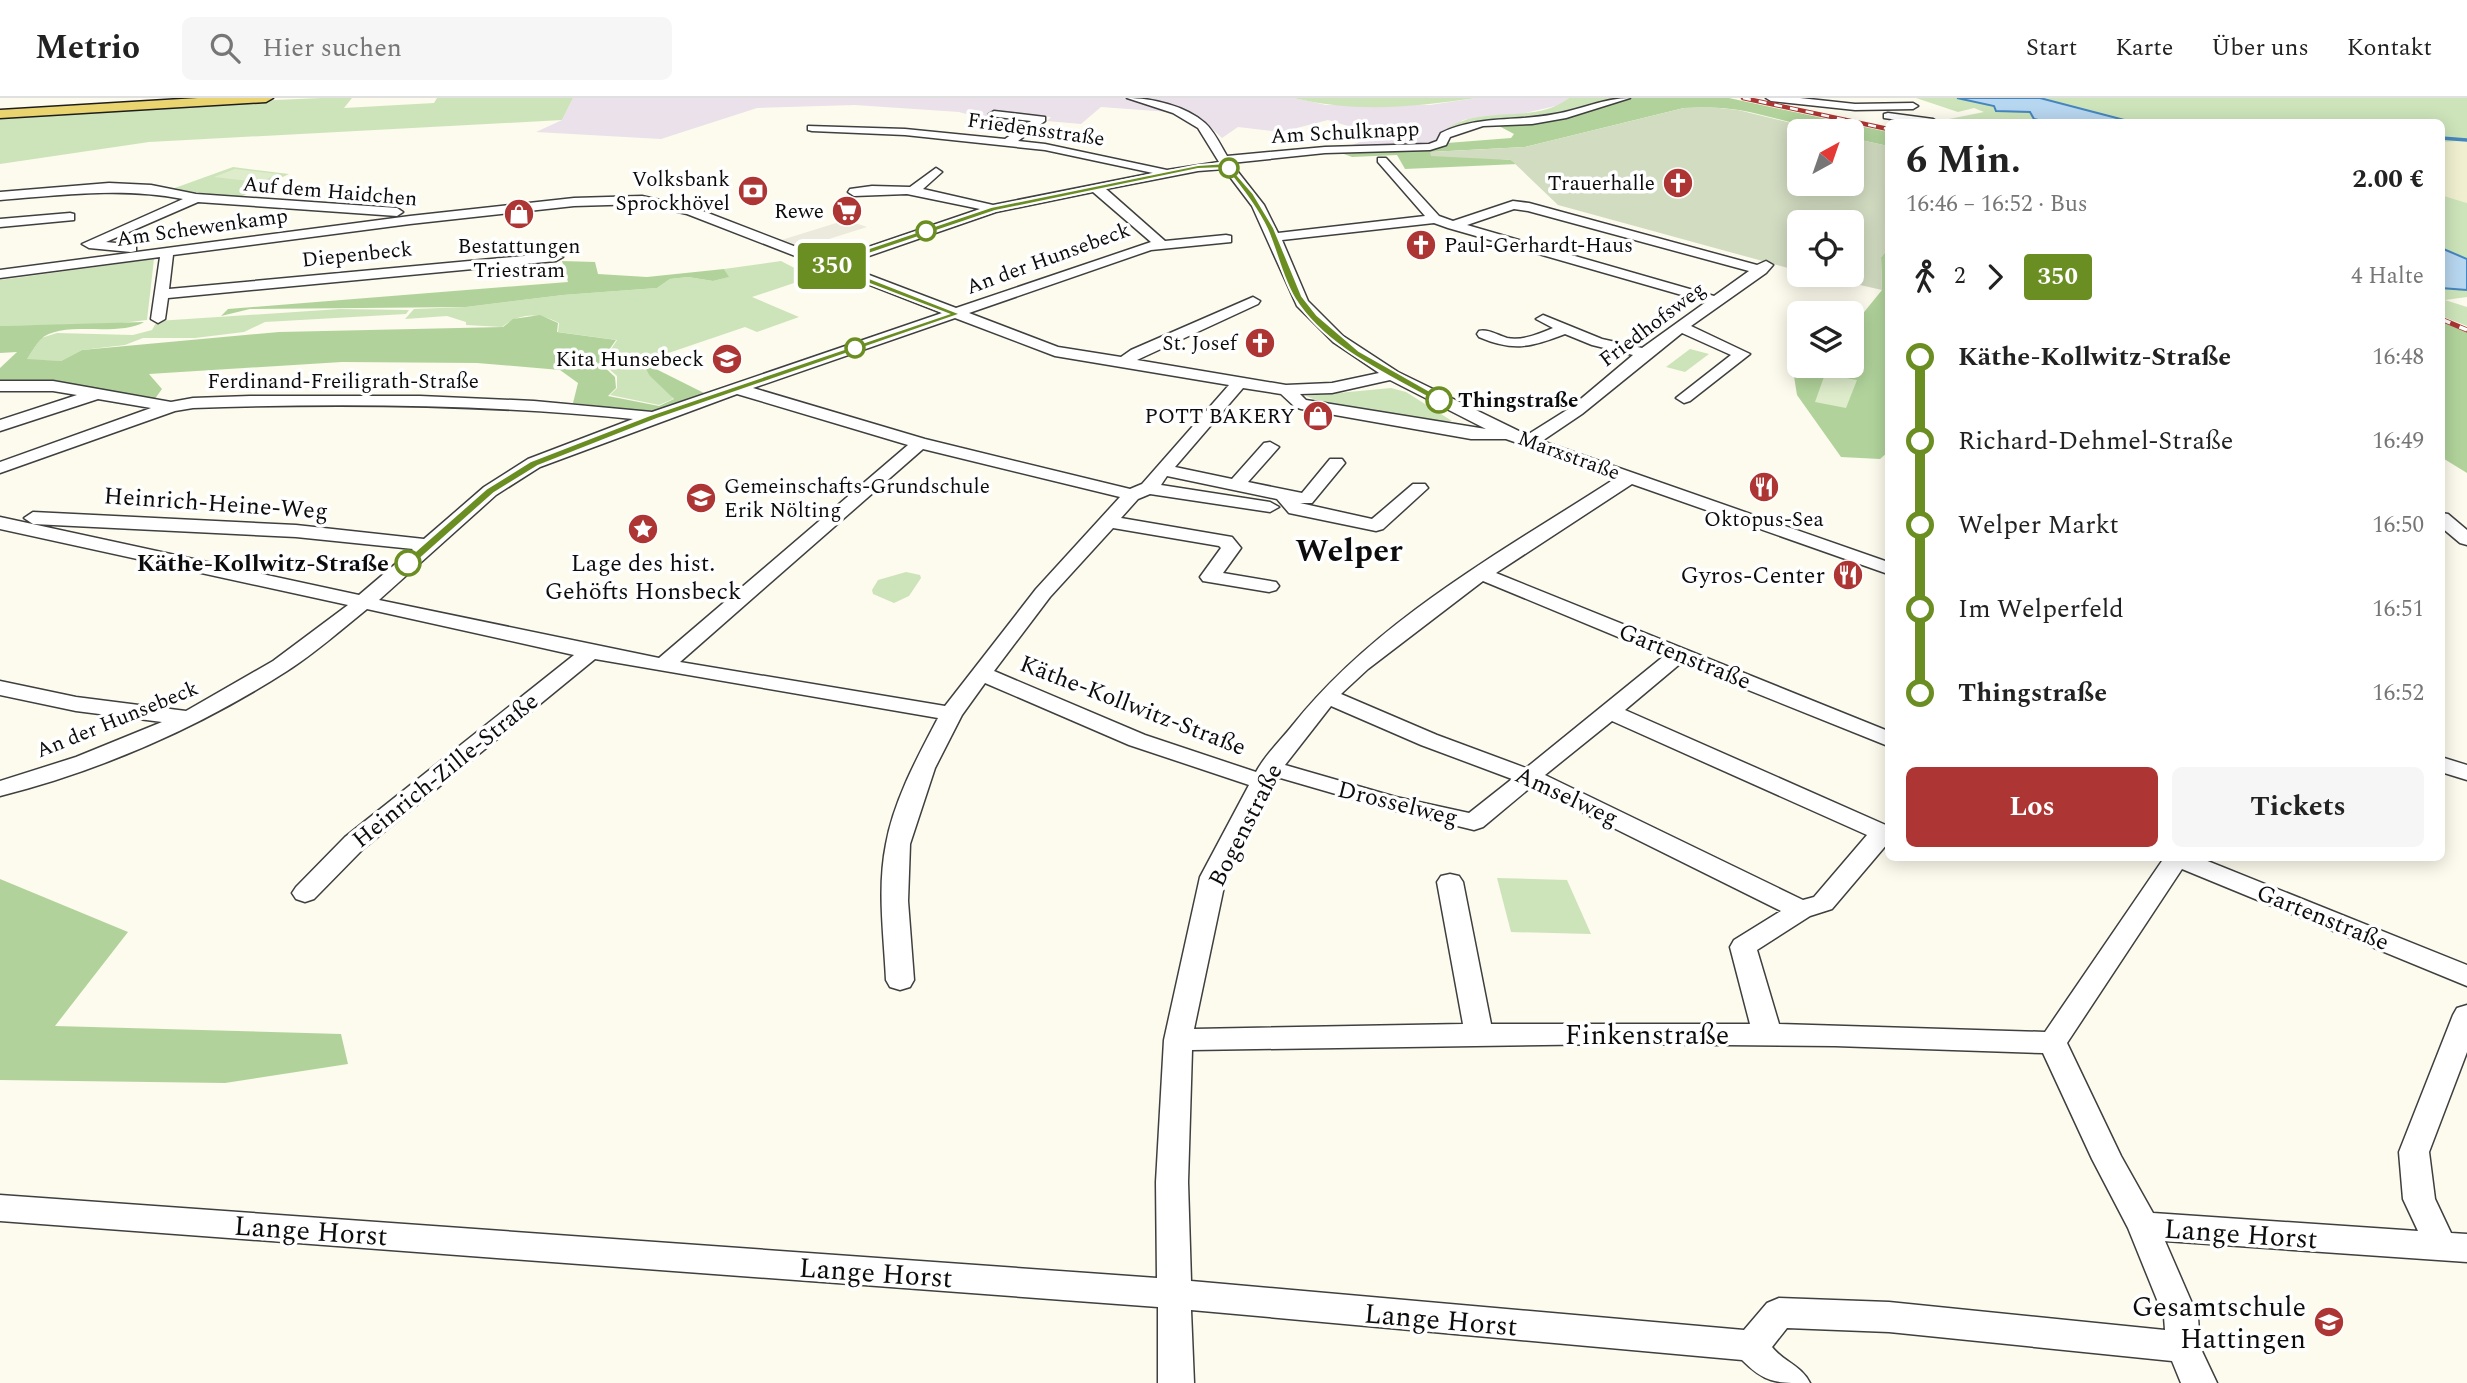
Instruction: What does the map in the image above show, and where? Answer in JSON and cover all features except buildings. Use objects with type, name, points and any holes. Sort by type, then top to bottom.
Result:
[{"type":"main road","points":[[0,112],[198,98]]},
{"type":"main road","points":[[0,112],[266,98]]},
{"type":"street","name":"Marxstraße","points":[[1132,98],[1173,109],[1196,121],[1258,205],[1302,303],[1338,340],[1392,375],[1510,435],[1884,560]]},
{"type":"street","name":"Am Schulknapp","points":[[1169,173],[1325,150],[1430,147],[1442,143],[1445,135],[1451,131],[1475,122],[1545,120],[1626,98]]},
{"type":"street","points":[[1771,98],[1914,119]]},
{"type":"street","points":[[1826,105],[1885,108],[1913,106]]},
{"type":"street","points":[[994,114],[1041,119],[1009,142]]},
{"type":"street","name":"Friedensstraße","points":[[812,128],[905,132],[1009,142],[1065,150],[1169,173]]},
{"type":"street","points":[[1382,160],[1415,201],[1434,219]]},
{"type":"street","points":[[915,190],[936,173]]},
{"type":"street","points":[[828,265],[993,209],[1169,173]]},
{"type":"street","name":"Auf dem Haidchen","points":[[0,196],[109,187],[151,189],[196,198],[394,211],[404,214],[410,220],[574,202],[656,202],[691,211],[828,265]]},
{"type":"street","points":[[1095,188],[1108,195],[1160,243]]},
{"type":"street","points":[[854,192],[877,189],[915,190],[993,209]]},
{"type":"street","points":[[1453,225],[1513,205],[1504,190]]},
{"type":"street","points":[[50,260],[196,198]]},
{"type":"street","name":"Friedhofsweg","points":[[1513,205],[1763,268],[1645,353],[1576,411],[1529,442]]},
{"type":"street","points":[[0,223],[70,217]]},
{"type":"street","points":[[1274,237],[1434,219],[1717,301]]},
{"type":"street","name":"Am Schewenkamp","points":[[0,274],[410,220]]},
{"type":"street","name":"An der Hunsebeck","points":[[0,789],[84,762],[188,719],[281,666],[364,602],[490,491],[523,470],[567,449],[736,388],[1160,243],[1226,239]]},
{"type":"street","points":[[89,244],[144,249],[151,251],[152,255]]},
{"type":"street","points":[[158,319],[167,253]]},
{"type":"street","name":"Diepenbeck","points":[[162,294],[556,257]]},
{"type":"street","points":[[828,265],[1055,351],[1286,390],[1332,388],[1392,375]]},
{"type":"street","points":[[1122,364],[1136,353],[1253,301]]},
{"type":"street","points":[[1543,319],[1597,342],[1645,353]]},
{"type":"street","points":[[1681,327],[1742,354],[1684,398]]},
{"type":"street","points":[[1484,334],[1506,345],[1526,343],[1564,329]]},
{"type":"street","points":[[0,386],[31,384],[172,407]]},
{"type":"street","points":[[900,980],[895,901],[898,844],[923,768],[951,714],[1053,581],[1108,520],[1162,470],[1238,384]]},
{"type":"street","points":[[736,388],[920,443],[1140,491],[1276,501],[1306,499],[1336,463]]},
{"type":"street","points":[[1286,390],[1301,404],[1314,407],[1471,434],[1510,435]]},
{"type":"street","points":[[0,426],[96,393]]},
{"type":"street","name":"Ferdinand-Freiligrath-Straße","points":[[0,468],[172,407],[193,403],[369,400],[526,405],[654,417]]},
{"type":"street","points":[[662,666],[920,443]]},
{"type":"street","points":[[1236,485],[1270,447]]},
{"type":"street","points":[[1162,470],[1236,485],[1295,509],[1376,525],[1419,488]]},
{"type":"street","name":"Bogenstraße","points":[[1176,1383],[1172,1182],[1178,1040],[1213,877],[1267,776],[1327,696],[1360,664],[1409,624],[1630,477]]},
{"type":"street","name":"Heinrich-Heine-Weg","points":[[2,523],[75,518],[296,531],[428,545]]},
{"type":"street","points":[[1108,520],[1225,541],[1231,548],[1210,577],[1269,586]]},
{"type":"street","points":[[2445,520],[2467,539]]},
{"type":"street","points":[[2,523],[591,652],[951,714]]},
{"type":"street","name":"Gartenstraße","points":[[1482,574],[1885,738]]},
{"type":"street","name":"Heinrich-Zille-Straße","points":[[305,893],[354,843],[591,652]]},
{"type":"street","name":"Drosselweg","points":[[1267,776],[1474,822],[1679,654]]},
{"type":"street","name":"Käthe-Kollwitz-Straße","points":[[982,674],[1137,740],[1267,776]]},
{"type":"street","points":[[0,688],[76,704],[188,719]]},
{"type":"street","name":"Amselweg","points":[[1327,696],[1429,740],[1530,777],[1801,910]]},
{"type":"street","points":[[1611,712],[1883,834],[1823,903],[1801,910],[1743,947],[1767,1033]]},
{"type":"street","points":[[2445,765],[2467,773]]},
{"type":"street","points":[[2143,1226],[2107,1159],[2053,1043],[2086,990],[2176,861]]},
{"type":"street","name":"Gartenstraße","points":[[2185,861],[2467,976]]},
{"type":"street","points":[[1450,882],[1479,1035]]},
{"type":"street","points":[[2454,1247],[2419,1199],[2414,1152],[2467,1015]]},
{"type":"street","name":"Finkenstraße","points":[[1178,1040],[1767,1033],[2053,1043]]},
{"type":"street","name":"Lange Horst","points":[[0,1208],[1175,1294],[1752,1346]]},
{"type":"street","name":"Lange Horst","points":[[2199,1383],[2183,1347],[2181,1317],[2143,1226],[2454,1247]]},
{"type":"street","points":[[1792,1383],[1767,1367],[1752,1346],[1779,1313],[1889,1317],[2183,1347]]},
{"type":"shaded area","points":[[573,98],[1123,98],[1161,107],[1169,112],[1101,107],[1081,124],[1047,121],[1051,117],[994,113],[984,119],[959,112],[855,105],[757,108],[661,139],[536,132],[562,120]]},
{"type":"shaded area","points":[[1144,98],[1294,98],[1326,105],[1430,105],[1476,98],[1569,98],[1560,105],[1516,115],[1463,120],[1441,134],[1438,141],[1426,146],[1347,147],[1378,135],[1328,120],[1281,132],[1238,127],[1222,138],[1202,119]]},
{"type":"shaded area","points":[[846,220],[867,227],[813,244],[835,253],[819,258],[775,242]]},
{"type":"green space","points":[[352,98],[344,108],[434,103],[437,98],[573,98],[562,120],[149,142],[0,164],[0,117],[84,109]]},
{"type":"green space","points":[[1294,98],[1476,98],[1430,104],[1362,107]]},
{"type":"green space","points":[[1569,98],[1620,98],[1550,118],[1480,121],[1444,131],[1474,118],[1539,111]]},
{"type":"green space","points":[[1632,98],[1729,98],[1827,119],[1787,121],[1725,108],[1684,108],[1525,147],[1430,152],[1511,160],[1518,164],[1405,169],[1397,155],[1352,157],[1333,150],[1429,149],[1447,143],[1511,138],[1514,134],[1497,125],[1474,124],[1546,122]]},
{"type":"green space","points":[[1916,98],[1957,98],[1994,106],[1997,111],[2030,112],[2034,119],[1949,119],[1984,112],[1974,108],[1958,112]]},
{"type":"green space","points":[[2040,98],[2467,98],[2467,141],[2445,142],[2445,119],[2120,119]]},
{"type":"green space","points":[[1684,108],[1738,110],[1787,122],[1787,196],[1864,196],[1864,141],[1885,145],[1885,252],[1881,257],[1882,290],[1864,286],[1864,210],[1787,210],[1787,268],[1558,205],[1511,160],[1431,156],[1430,152],[1525,147]]},
{"type":"green space","points":[[1864,127],[1885,131],[1885,145],[1864,141]]},
{"type":"green space","points":[[2467,141],[2467,203],[2445,196],[2445,142]]},
{"type":"green space","points":[[233,167],[289,174],[238,198],[172,189]]},
{"type":"green space","points":[[235,169],[279,174],[259,182],[214,177]]},
{"type":"green space","points":[[2445,196],[2467,203],[2467,259],[2445,250]]},
{"type":"green space","points":[[1885,252],[1885,455],[1880,459],[1841,457],[1797,395],[1794,378],[1864,378],[1864,312],[1882,290],[1881,257]]},
{"type":"green space","points":[[154,259],[147,320],[113,324],[0,326],[0,280]]},
{"type":"green space","points":[[562,261],[595,262],[598,274],[647,277],[724,269],[729,277],[713,281],[688,277],[670,279],[657,288],[563,295],[466,307],[250,309],[221,316],[228,309],[568,282]]},
{"type":"green space","points":[[781,261],[812,277],[752,297],[799,317],[757,332],[745,327],[642,362],[649,375],[666,381],[673,399],[659,405],[610,395],[617,388],[617,376],[602,363],[617,340],[558,332],[559,323],[537,316],[516,319],[502,327],[466,325],[466,322],[447,316],[405,319],[414,309],[466,307],[563,295],[657,288],[670,279],[688,277],[713,281],[728,277],[724,269]]},
{"type":"green space","points":[[2445,288],[2467,290],[2467,297],[2445,300]]},
{"type":"green space","points":[[2445,300],[2467,307],[2467,326],[2445,318]]},
{"type":"green space","points":[[340,309],[409,310],[406,314],[265,322],[244,332],[195,338],[143,338],[125,345],[82,350],[61,361],[26,360],[41,338],[57,333],[133,335],[152,330],[157,321]]},
{"type":"green space","points":[[540,315],[558,323],[557,332],[616,340],[600,363],[615,377],[616,388],[608,396],[659,406],[674,399],[649,375],[642,362],[706,394],[655,412],[573,403],[578,383],[560,370],[477,363],[342,362],[149,374],[162,389],[154,400],[54,380],[0,383],[0,368],[17,352],[0,353],[0,326],[144,322],[120,329],[75,329],[49,334],[40,340],[27,359],[61,361],[82,350],[279,332],[503,327],[513,319]]},
{"type":"green space","points":[[2445,323],[2467,332],[2467,473],[2445,459]]},
{"type":"green space","points":[[1690,349],[1709,354],[1685,372],[1666,367]]},
{"type":"green space","points":[[1824,378],[1857,380],[1846,408],[1815,402]]},
{"type":"green space","points":[[1391,388],[1406,392],[1452,421],[1378,415],[1306,396]]},
{"type":"green space","points":[[906,572],[920,575],[921,578],[909,596],[894,603],[873,594],[872,590],[878,580]]},
{"type":"green space","points":[[1497,878],[1567,880],[1591,934],[1511,932]]},
{"type":"green space","points":[[0,879],[128,932],[55,1026],[341,1034],[348,1064],[225,1083],[0,1080]]},
{"type":"water","points":[[1957,98],[2040,98],[2120,119],[2034,119],[2030,112],[1996,111],[1994,106]]},
{"type":"water","points":[[2445,250],[2467,259],[2467,290],[2445,288]]},
{"type":"waterway","points":[[2445,138],[2467,140]]},
{"type":"railway","points":[[1743,98],[1885,128]]},
{"type":"railway","points":[[2445,321],[2467,330]]},
{"type":"bus line","name":"350","points":[[408,563],[490,491],[534,463],[654,417],[956,314],[828,265],[993,209],[1198,167],[1227,166],[1251,195],[1270,228],[1298,297],[1314,317],[1356,353],[1439,400]]},
{"type":"place","name":"Trauerhalle","points":[[1678,183]]},
{"type":"place","name":"Volksbank Sprockhövel","points":[[753,191]]},
{"type":"place","name":"Rewe","points":[[847,211]]},
{"type":"place","name":"Bestattungen Triestram","points":[[519,214]]},
{"type":"place","name":"Paul-Gerhardt-Haus","points":[[1421,245]]},
{"type":"place","name":"St. Josef","points":[[1260,343]]},
{"type":"place","name":"Kita Hunsebeck","points":[[727,359]]},
{"type":"place","name":"Thingstraße","points":[[1439,400]]},
{"type":"place","name":"POTT BAKERY","points":[[1318,416]]},
{"type":"place","name":"Oktopus-Sea","points":[[1764,487]]},
{"type":"place","name":"Gemeinschafts-Grundschule Erik Nölting","points":[[701,498]]},
{"type":"place","name":"Lage des hist. Gehöfts Honsbeck","points":[[643,529]]},
{"type":"place","name":"Käthe-Kollwitz-Straße","points":[[408,563]]},
{"type":"place","name":"Gyros-Center","points":[[1848,575]]},
{"type":"place","name":"Gesamtschule Hattingen","points":[[2329,1322]]},
{"type":"district","name":"Welper","points":[[1349,550]]}]
